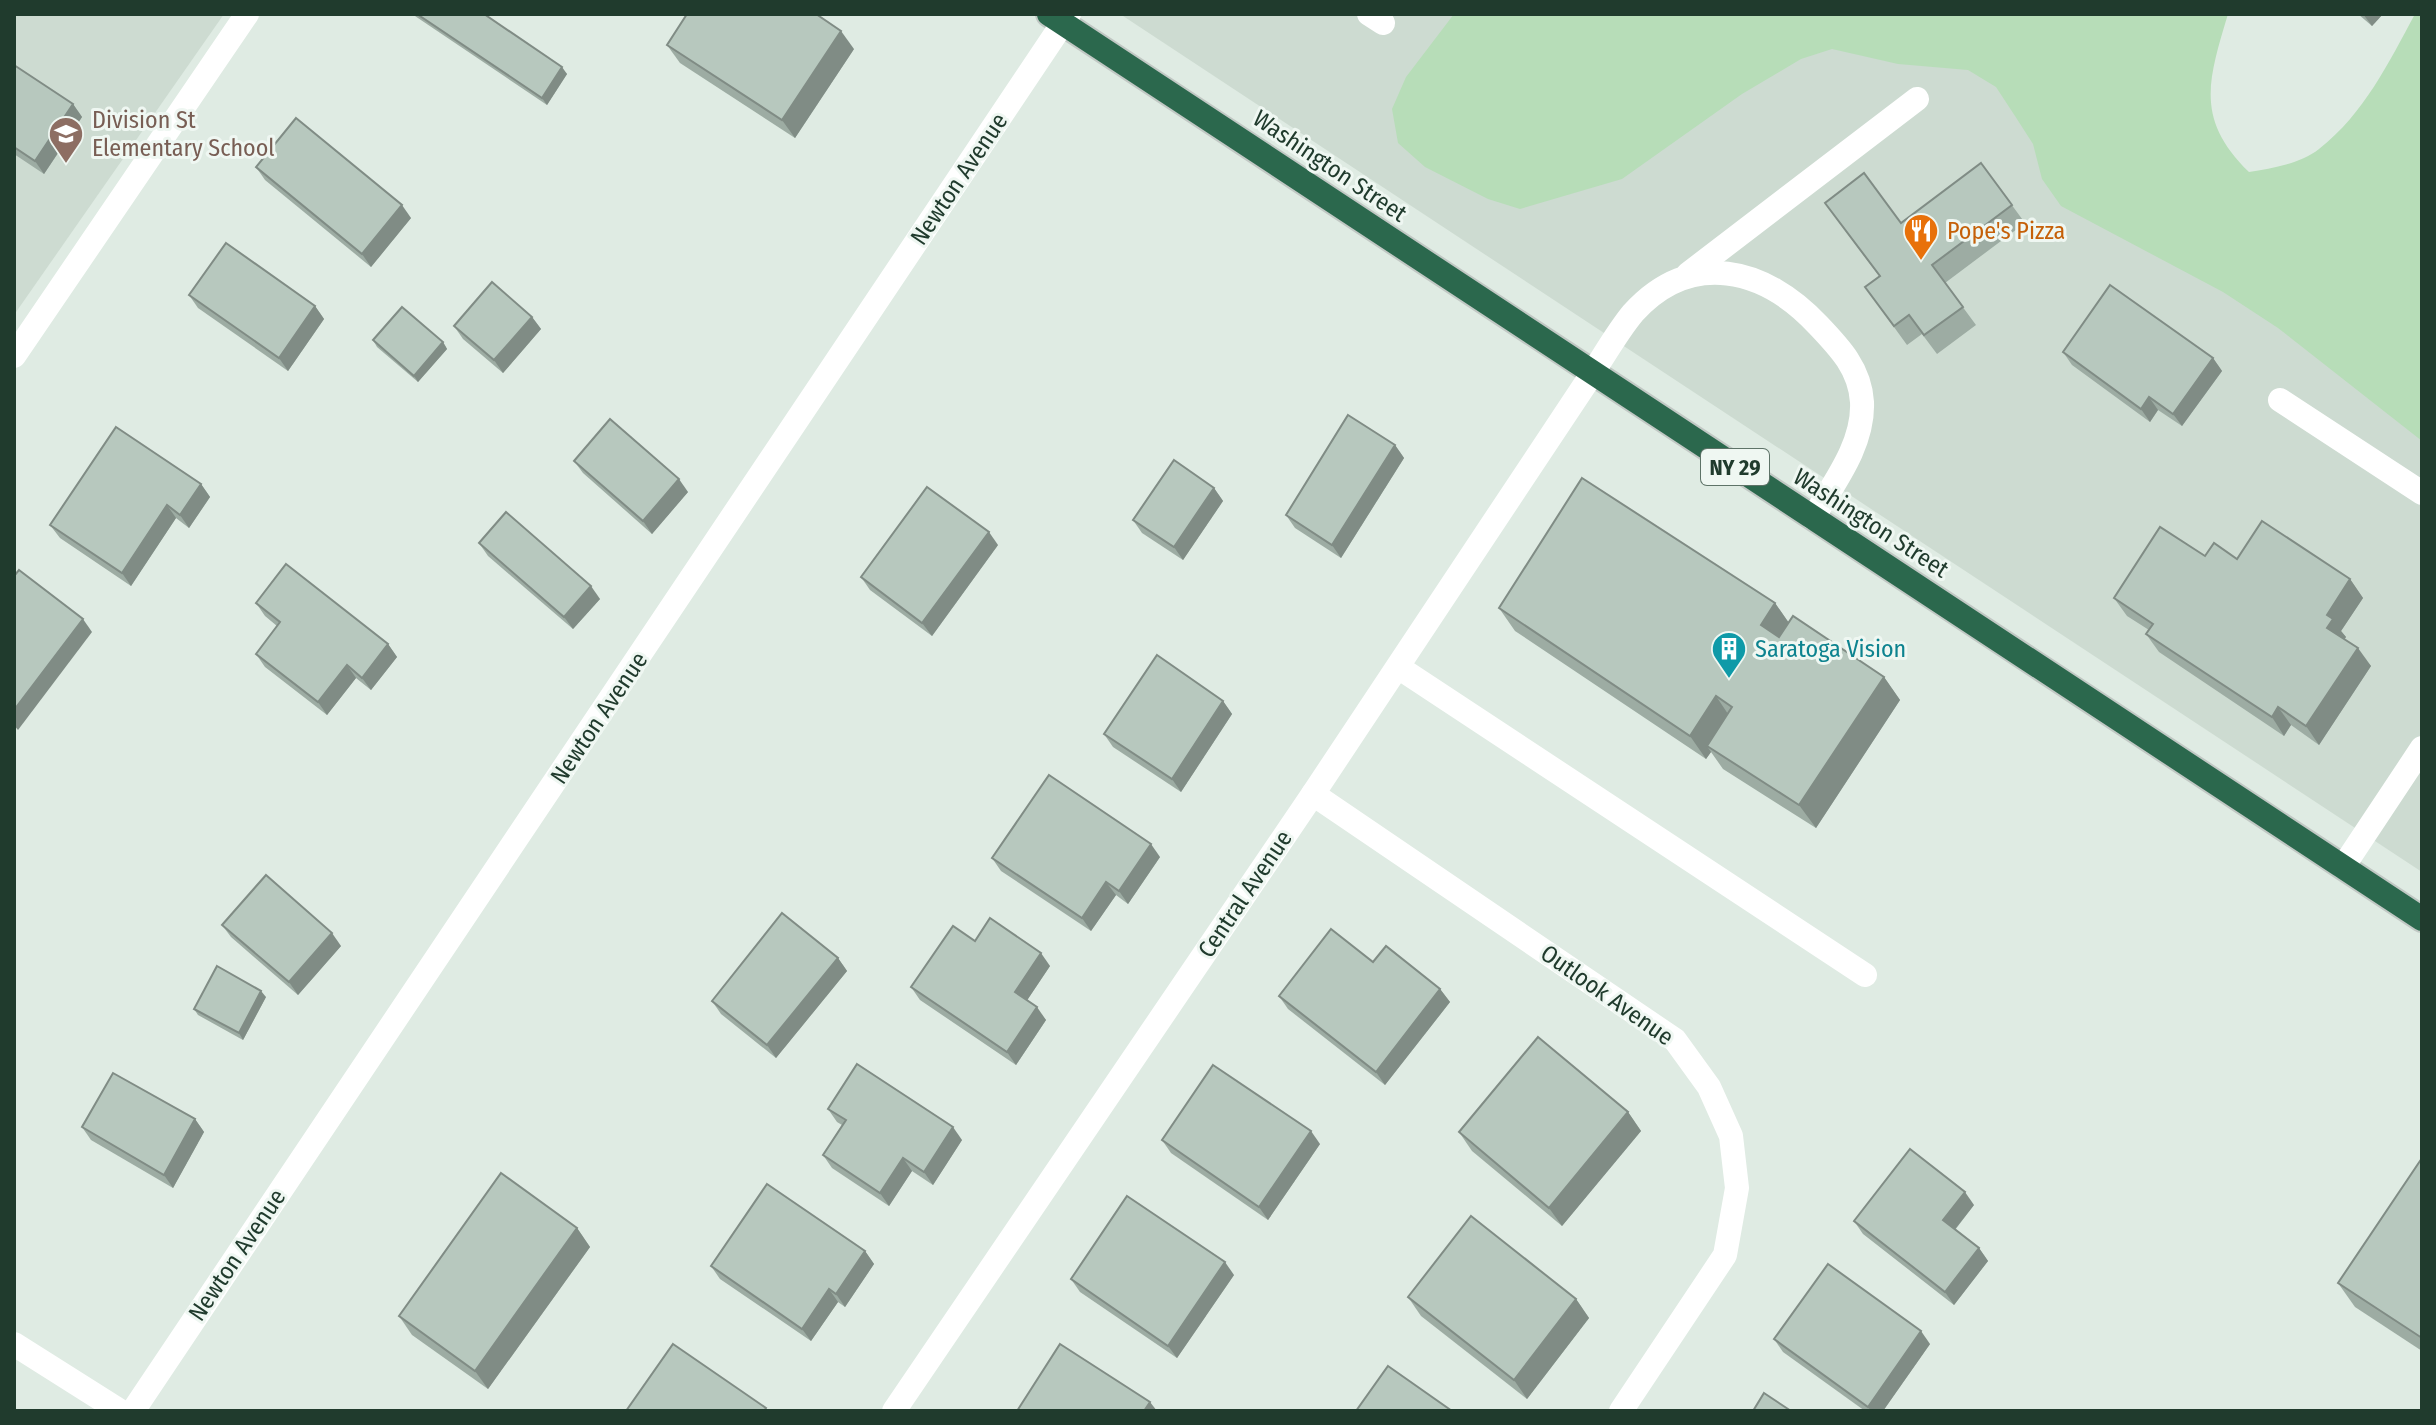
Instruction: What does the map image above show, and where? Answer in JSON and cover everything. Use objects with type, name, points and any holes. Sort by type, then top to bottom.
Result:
[{"type":"highway","name":"Washington Street","points":[[1060,17],[1592,374],[2422,919]]},
{"type":"street","points":[[14,356],[247,14]]},
{"type":"street","name":"Newton Avenue","points":[[133,1411],[1060,17]]},
{"type":"street","name":"Central Avenue","points":[[894,1411],[1313,794],[1632,315],[1650,298],[1680,280],[1917,99]]},
{"type":"street","points":[[1680,280],[1715,271],[1747,274],[1776,289],[1808,314],[1844,352],[1859,378],[1862,404],[1858,431],[1849,456],[1813,518]]},
{"type":"street","points":[[2280,400],[2422,493]]},
{"type":"street","points":[[1398,667],[1865,975]]},
{"type":"street","points":[[2343,867],[2422,748]]},
{"type":"street","name":"Outlook Avenue","points":[[1313,794],[1675,1040],[1709,1087],[1731,1136],[1736,1175],[1737,1188],[1725,1255],[1621,1411]]},
{"type":"street","points":[[14,1344],[120,1411]]},
{"type":"shaded area","name":"Division St Elementary School","points":[[14,14],[224,14],[14,315]]},
{"type":"shaded area","points":[[1120,14],[1954,14],[2422,421],[2422,872]]},
{"type":"green space","points":[[1454,14],[2228,14],[2212,79],[2213,116],[2232,153],[2249,172],[2286,165],[2303,158],[2335,135],[2374,86],[2415,14],[2422,14],[2422,441],[2278,328],[2223,292],[2061,206],[2042,179],[2033,144],[1996,87],[1968,70],[1898,64],[1832,49],[1801,59],[1742,94],[1622,179],[1520,209],[1488,199],[1425,167],[1398,143],[1392,109],[1406,77]]},
{"type":"building","points":[[417,14],[484,14],[562,67],[542,98]]},
{"type":"building","points":[[687,14],[816,14],[841,31],[782,120],[667,45]]},
{"type":"building","points":[[14,65],[73,104],[35,161],[14,147]]},
{"type":"building","points":[[296,118],[402,205],[362,254],[256,167]]},
{"type":"building","name":"Pope's Pizza","points":[[1981,163],[2012,205],[1932,265],[1963,307],[1924,335],[1909,315],[1894,326],[1865,287],[1880,276],[1825,203],[1864,173],[1901,223]]},
{"type":"building","points":[[226,243],[315,306],[279,358],[189,295]]},
{"type":"building","points":[[492,282],[532,317],[494,360],[454,326]]},
{"type":"building","points":[[2110,285],[2213,358],[2173,414],[2149,397],[2141,409],[2063,352]]},
{"type":"building","points":[[402,307],[443,342],[414,376],[373,340]]},
{"type":"building","points":[[1348,415],[1395,445],[1332,545],[1286,515]]},
{"type":"building","points":[[610,419],[679,479],[643,521],[574,461]]},
{"type":"building","points":[[116,427],[201,484],[180,515],[167,505],[122,573],[50,525]]},
{"type":"building","points":[[1174,460],[1214,488],[1174,547],[1133,520]]},
{"type":"building","name":"Saratoga Vision","points":[[1582,478],[1775,603],[1761,625],[1779,637],[1793,616],[1884,677],[1799,805],[1707,746],[1732,707],[1716,696],[1690,736],[1499,608]]},
{"type":"building","points":[[927,487],[989,532],[922,623],[861,577]]},
{"type":"building","points":[[506,512],[591,586],[564,617],[479,543]]},
{"type":"building","points":[[2262,521],[2350,579],[2327,615],[2333,619],[2327,628],[2358,648],[2306,726],[2278,707],[2272,717],[2146,634],[2153,624],[2114,598],[2160,527],[2205,556],[2214,543],[2237,559]]},
{"type":"building","points":[[286,564],[388,644],[362,678],[347,665],[318,702],[256,654],[280,622],[256,603]]},
{"type":"building","points":[[19,570],[83,619],[14,710],[14,576]]},
{"type":"building","points":[[1157,655],[1223,701],[1172,779],[1104,734]]},
{"type":"building","points":[[1049,775],[1151,844],[1119,891],[1106,882],[1082,918],[992,858]]},
{"type":"building","points":[[266,875],[332,933],[289,982],[222,925]]},
{"type":"building","points":[[782,913],[838,958],[767,1045],[712,1001]]},
{"type":"building","points":[[990,918],[1041,953],[1015,992],[1037,1007],[1007,1052],[911,987],[953,926],[975,941]]},
{"type":"building","points":[[1331,929],[1373,962],[1386,946],[1440,989],[1376,1072],[1279,996]]},
{"type":"building","points":[[217,966],[261,991],[239,1033],[194,1009]]},
{"type":"building","points":[[1538,1037],[1628,1112],[1549,1208],[1459,1132]]},
{"type":"building","points":[[857,1064],[953,1127],[924,1172],[903,1158],[880,1193],[823,1155],[846,1120],[828,1109]]},
{"type":"building","points":[[1213,1065],[1311,1131],[1259,1207],[1162,1140]]},
{"type":"building","points":[[113,1073],[195,1119],[164,1175],[82,1127]]},
{"type":"building","points":[[1910,1149],[1965,1192],[1943,1220],[1979,1248],[1945,1292],[1854,1221]]},
{"type":"building","points":[[2422,1158],[2422,1338],[2338,1283]]},
{"type":"building","points":[[501,1173],[577,1228],[475,1371],[399,1316]]},
{"type":"building","points":[[767,1184],[865,1251],[836,1294],[829,1289],[802,1329],[711,1266]]},
{"type":"building","points":[[1127,1196],[1225,1262],[1168,1346],[1071,1279]]},
{"type":"building","points":[[1471,1216],[1576,1299],[1514,1380],[1408,1297]]},
{"type":"building","points":[[1828,1264],[1921,1331],[1868,1407],[1774,1339]]},
{"type":"building","points":[[673,1344],[766,1408],[764,1411],[626,1411]]},
{"type":"building","points":[[1060,1344],[1150,1402],[1144,1411],[1017,1411]]},
{"type":"building","points":[[1388,1366],[1452,1411],[1356,1411]]},
{"type":"building","points":[[1764,1393],[1791,1411],[1753,1411]]},
{"type":"place","name":"Division St Elementary School","points":[[66,165]]},
{"type":"place","name":"Pope's Pizza","points":[[1921,262]]},
{"type":"place","name":"Saratoga Vision","points":[[1729,680]]}]
